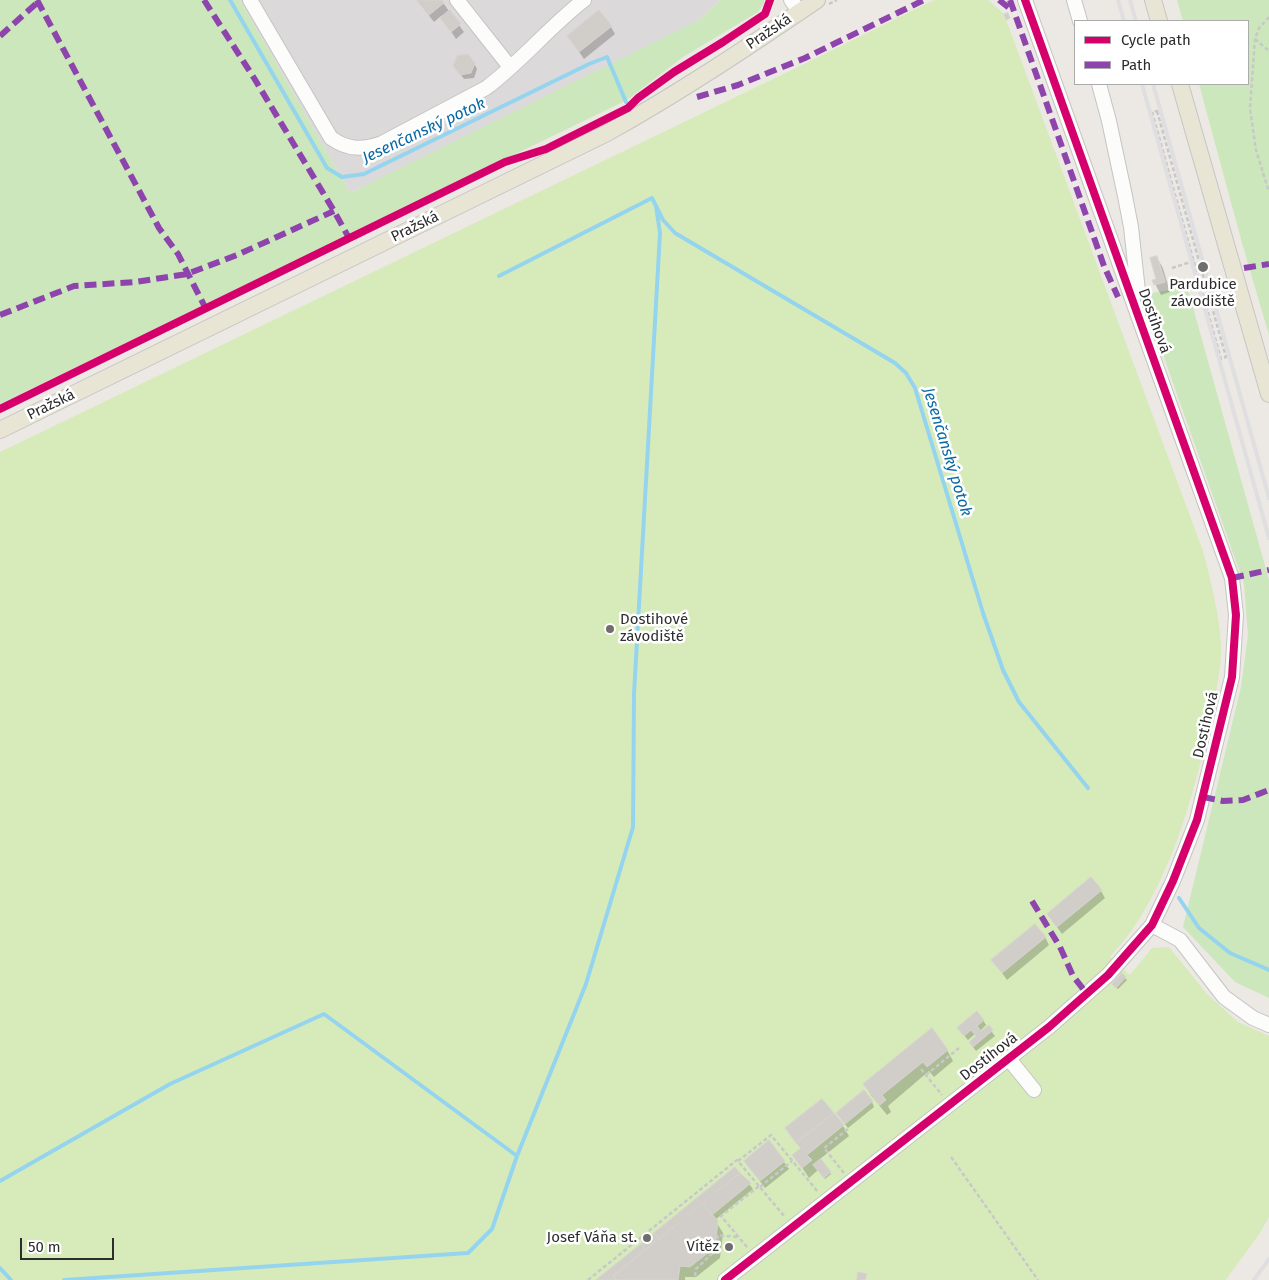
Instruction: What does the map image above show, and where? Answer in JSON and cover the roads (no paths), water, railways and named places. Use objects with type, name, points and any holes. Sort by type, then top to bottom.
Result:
[{"type":"main road","name":"Pražská","points":[[0,430],[607,133],[723,63],[795,6],[816,0]]},
{"type":"main road","points":[[1154,0],[1159,20]]},
{"type":"main road","points":[[1163,0],[1167,20]]},
{"type":"main road","points":[[1180,85],[1269,394]]},
{"type":"street","points":[[250,0],[331,138],[346,146],[360,149],[382,143],[486,88],[500,78],[584,0]]},
{"type":"street","points":[[457,0],[510,68]]},
{"type":"street","name":"Dostihová","points":[[725,1280],[1049,1027],[1098,984],[1152,925],[1173,880],[1197,820],[1232,678],[1236,615],[1232,578],[1025,0]]},
{"type":"street","points":[[1074,0],[1080,20]]},
{"type":"street","points":[[1099,85],[1109,121],[1131,228],[1137,293]]},
{"type":"street","points":[[1152,925],[1180,940],[1224,997],[1254,1018],[1269,1025]]},
{"type":"street","points":[[1009,1059],[1034,1090]]},
{"type":"waterway","name":"Jesenčanský potok","points":[[230,0],[327,168],[342,177],[364,174],[589,64],[607,57],[626,102]]},
{"type":"waterway","name":"Jesenčanský potok","points":[[499,276],[652,198],[663,220],[675,233],[895,363],[906,373],[915,388],[983,613],[1003,670],[1019,702],[1088,788]]},
{"type":"waterway","points":[[64,1280],[468,1253],[492,1229],[517,1156],[586,984],[633,827],[634,694],[660,233],[656,206]]},
{"type":"waterway","name":"Jesenčanský potok","points":[[1179,898],[1199,928],[1230,953],[1269,970]]},
{"type":"waterway","points":[[0,1181],[170,1084],[324,1014],[517,1156]]},
{"type":"waterway","points":[[0,1268],[11,1280]]},
{"type":"railway","points":[[1118,0],[1124,20]]},
{"type":"railway","points":[[1130,0],[1136,20]]},
{"type":"railway","points":[[1142,85],[1269,538]]},
{"type":"railway","points":[[1153,85],[1269,498]]},
{"type":"railway","points":[[1254,1280],[1269,1259]]},
{"type":"place","name":"Pardubice závodiště","points":[[1203,267]]},
{"type":"place","name":"Dostihové závodiště","points":[[610,629]]},
{"type":"place","name":"Josef Váňa st.","points":[[647,1238]]},
{"type":"place","name":"Vítěz","points":[[729,1247]]}]
